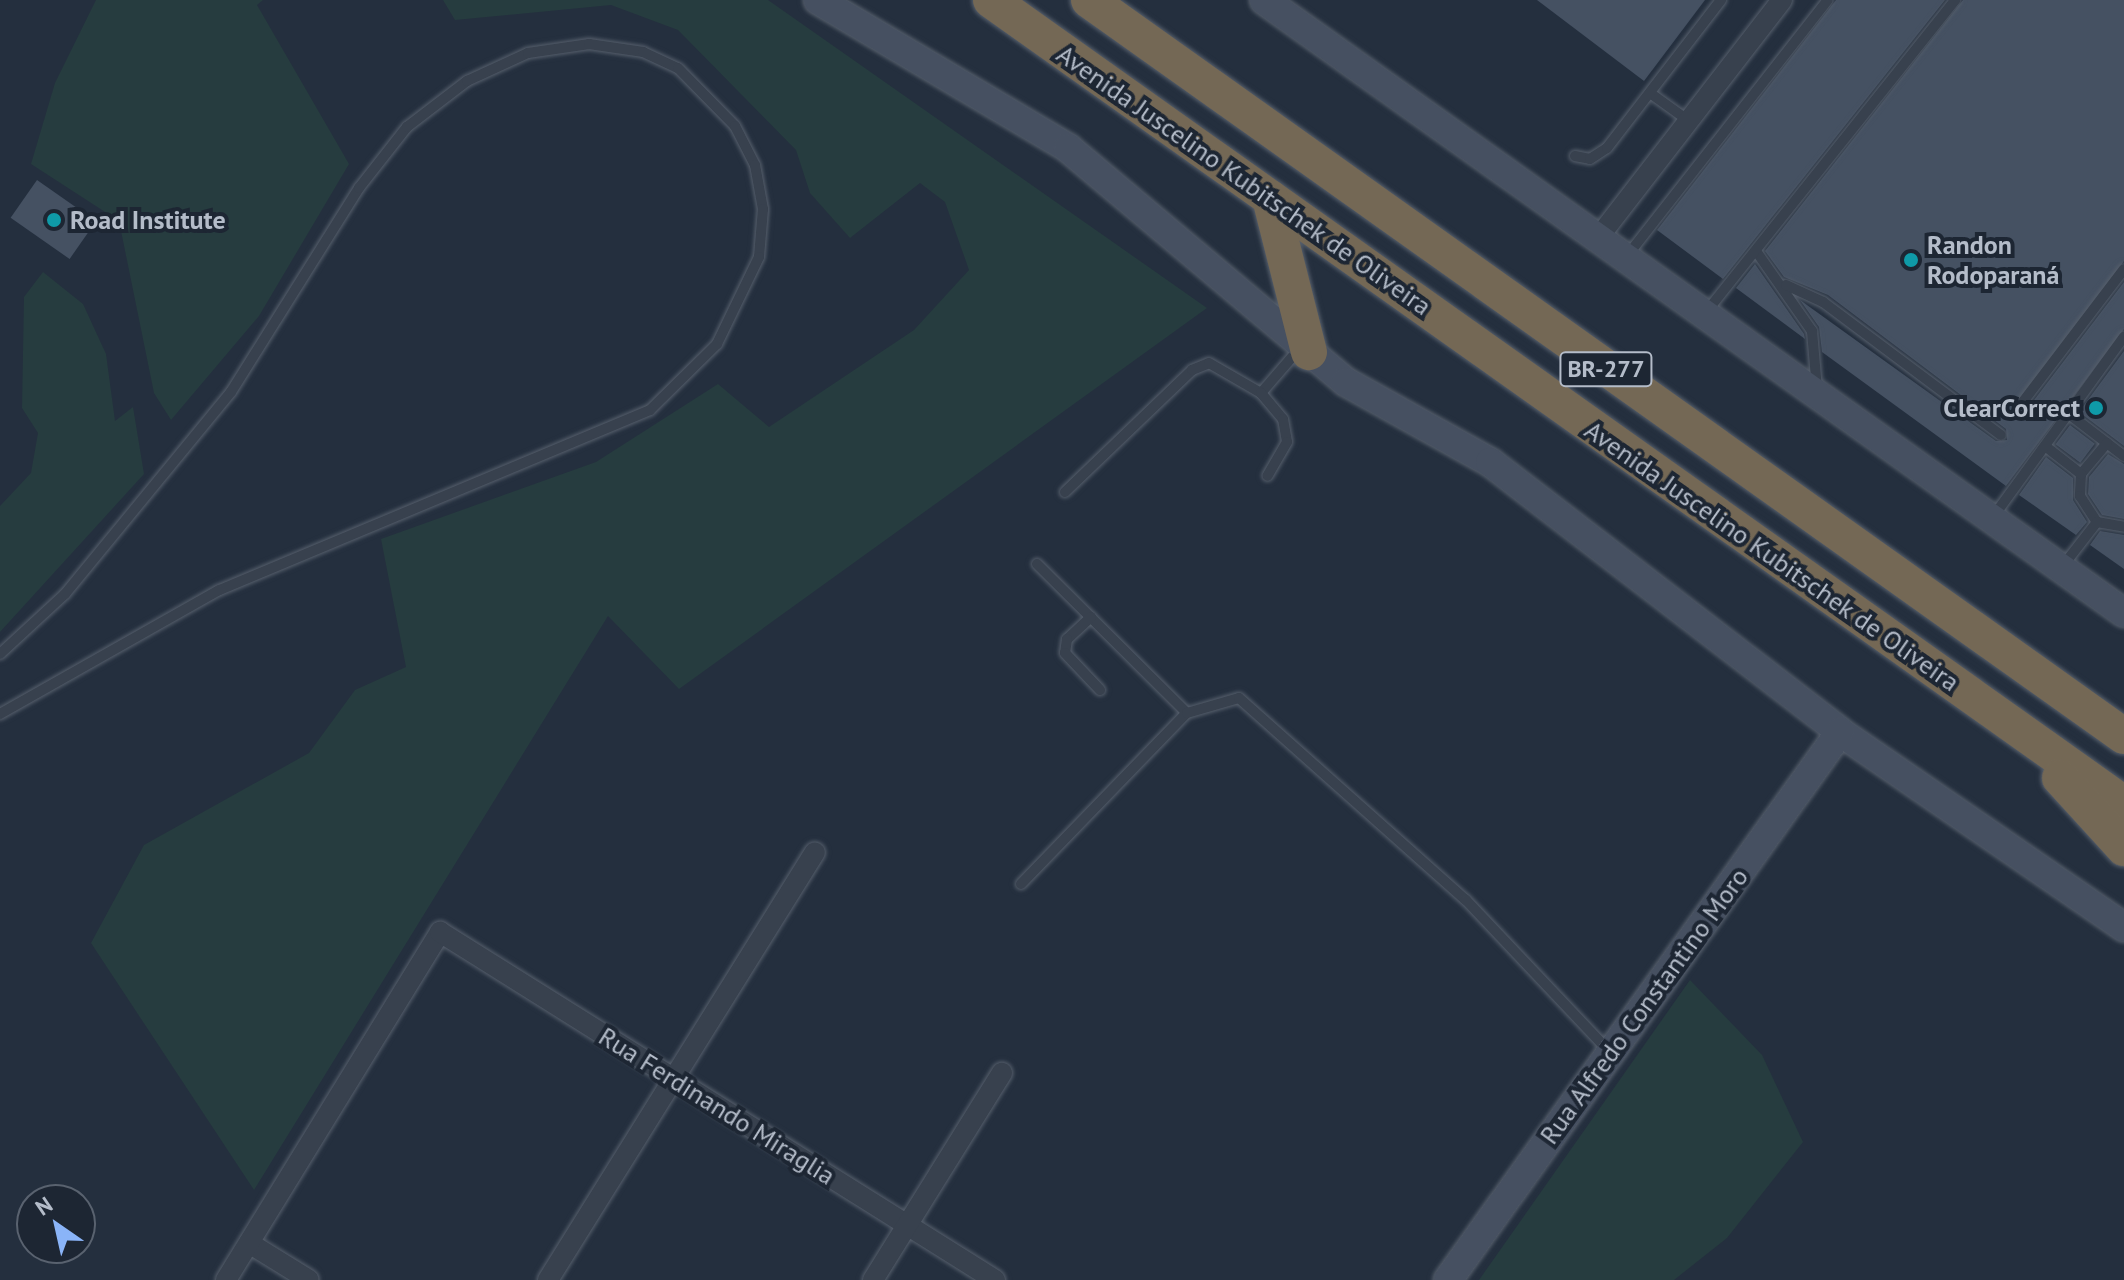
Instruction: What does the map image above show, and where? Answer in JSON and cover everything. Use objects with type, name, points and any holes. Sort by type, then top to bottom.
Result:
[{"type":"highway","name":"Avenida Juscelino Kubitschek de Oliveira","points":[[991,0],[2124,804]]},
{"type":"highway","name":"BR-277","points":[[1089,0],[2124,736]]},
{"type":"highway","points":[[1270,198],[1305,349]]},
{"type":"highway","points":[[2006,722],[2124,848]]},
{"type":"street","points":[[818,0],[1068,148],[1346,382],[1490,462],[1840,732],[2124,927]]},
{"type":"street","points":[[1264,0],[2124,613]]},
{"type":"street","points":[[1598,238],[1782,0]]},
{"type":"street","name":"Rua Alfredo Constantino Moro","points":[[1448,1280],[1840,732]]},
{"type":"street","points":[[548,1280],[815,852]]},
{"type":"street","name":"Rua Ferdinando Miraglia","points":[[249,1243],[440,932],[995,1280]]},
{"type":"street","points":[[873,1280],[1002,1073]]},
{"type":"street","points":[[226,1280],[249,1243],[309,1280]]},
{"type":"lane","points":[[1575,156],[1600,155],[1721,0]]},
{"type":"lane","points":[[1625,258],[1828,0]]},
{"type":"lane","points":[[1704,314],[1955,0]]},
{"type":"lane","points":[[0,654],[65,594],[231,392],[359,188],[407,127],[467,81],[528,53],[589,44],[643,52],[678,68],[735,126],[760,195],[759,257],[717,344],[650,410],[219,590],[0,714]]},
{"type":"lane","points":[[1650,93],[1689,121]]},
{"type":"lane","points":[[1756,251],[1786,285],[1812,331],[1817,395]]},
{"type":"lane","points":[[2022,403],[2124,269]]},
{"type":"lane","points":[[1786,285],[1823,302],[2001,435]]},
{"type":"lane","points":[[1991,519],[2124,337]]},
{"type":"lane","points":[[1261,393],[1305,349]]},
{"type":"lane","points":[[1065,492],[1192,370],[1209,363],[1261,393],[1283,419],[1287,442],[1267,476]]},
{"type":"lane","points":[[2069,414],[2124,456]]},
{"type":"lane","points":[[2107,443],[2081,474],[2080,496],[2097,522],[2124,527]]},
{"type":"lane","points":[[2045,446],[2081,474]]},
{"type":"lane","points":[[2060,568],[2097,522]]},
{"type":"lane","points":[[1037,564],[1187,713]]},
{"type":"lane","points":[[1091,617],[1067,639],[1065,653],[1100,690]]},
{"type":"lane","points":[[1021,884],[1187,713],[1239,698],[1283,731],[1466,900],[1611,1052]]},
{"type":"green space","points":[[96,0],[263,0],[257,5],[349,164],[259,316],[171,420],[154,393],[119,221],[31,164],[55,83]]},
{"type":"green space","points":[[443,0],[768,0],[1207,308],[679,689],[608,616],[254,1190],[91,943],[144,845],[309,753],[355,690],[406,667],[381,539],[596,462],[718,384],[769,427],[914,330],[969,270],[945,202],[920,183],[850,238],[810,193],[796,150],[678,30],[611,5],[455,20]]},
{"type":"green space","points":[[43,272],[83,304],[106,354],[115,421],[133,407],[144,474],[0,632],[0,506],[31,473],[38,433],[22,408],[24,297]]},
{"type":"green space","points":[[1690,980],[1762,1055],[1803,1142],[1727,1238],[1674,1280],[1479,1280]]},
{"type":"building","points":[[1537,0],[1705,0],[1644,81]]},
{"type":"building","points":[[1836,0],[1945,0],[1723,279],[1657,230]]},
{"type":"building","name":"Randon Rodoparaná","points":[[1963,0],[2124,0],[2124,261],[2015,407],[2028,408],[2124,282],[2124,329],[2006,486],[1822,352],[1819,327],[1800,300],[1996,441],[2007,440],[2006,429],[1828,295],[1784,277],[1765,251]]},
{"type":"building","name":"Road Institute","points":[[37,180],[96,221],[70,259],[11,218]]},
{"type":"building","points":[[1755,264],[1804,334],[1805,339],[1736,288]]},
{"type":"building","points":[[2124,351],[2124,446],[2079,412]]},
{"type":"building","points":[[2070,425],[2095,444],[2080,463],[2056,444]]},
{"type":"building","points":[[2108,454],[2124,464],[2124,519],[2102,515],[2088,494],[2089,477]]},
{"type":"building","points":[[2046,457],[2073,478],[2073,500],[2087,522],[2076,535],[2019,495]]},
{"type":"building","points":[[2100,531],[2124,535],[2124,569],[2090,545]]},
{"type":"place","name":"Road Institute","points":[[54,220]]},
{"type":"place","name":"Randon Rodoparaná","points":[[1911,260]]},
{"type":"place","name":"ClearCorrect","points":[[2096,408]]}]
